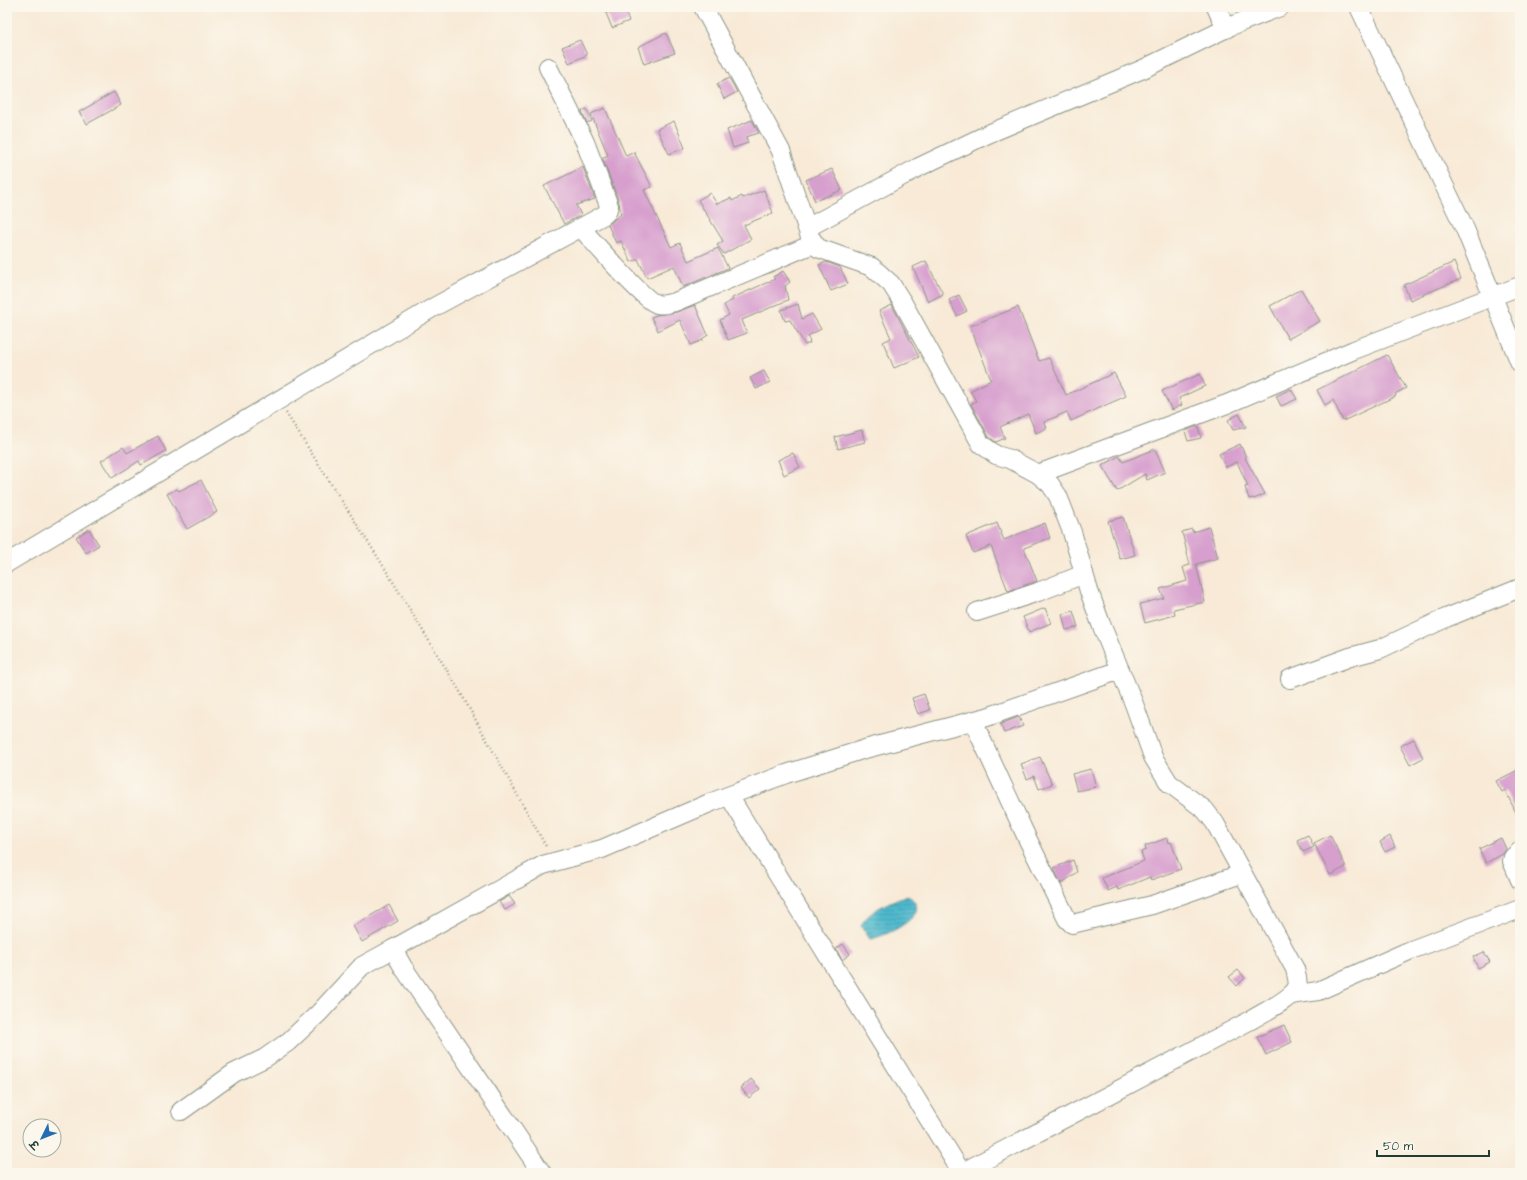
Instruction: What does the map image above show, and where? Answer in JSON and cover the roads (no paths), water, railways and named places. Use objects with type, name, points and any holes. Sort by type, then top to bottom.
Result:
[{"type":"street","points":[[703,7],[781,151],[810,236],[818,248],[872,268],[883,276],[900,297],[982,444],[996,455],[1010,459],[1038,474],[1050,484],[1058,496],[1072,532],[1101,624],[1153,757],[1166,780],[1204,810],[1224,837],[1241,874],[1295,969],[1297,986],[1291,995]]},
{"type":"street","points":[[1216,7],[1226,29]]},
{"type":"street","points":[[581,228],[643,294],[656,304],[663,305],[675,302],[810,236],[919,167],[1033,114],[1143,69],[1226,29],[1280,7]]},
{"type":"street","points":[[1359,7],[1465,229],[1520,363]]},
{"type":"street","points":[[7,563],[434,307],[604,215],[609,206],[584,142],[548,67]]},
{"type":"street","points":[[1038,474],[1226,404],[1354,350],[1520,286]]},
{"type":"street","points":[[978,612],[1084,574]]},
{"type":"street","points":[[1290,678],[1350,657],[1380,649],[1446,618],[1520,588]]},
{"type":"street","points":[[181,1110],[234,1073],[265,1058],[288,1042],[319,1013],[362,966],[543,865],[607,847],[786,774],[865,749],[973,721],[1120,670]]},
{"type":"street","points":[[973,721],[1027,838],[1067,919],[1072,924],[1152,905],[1241,874]]},
{"type":"street","points":[[729,796],[961,1173],[1245,1023],[1291,995],[1318,991],[1410,950],[1520,909]]},
{"type":"street","points":[[1520,851],[1513,857],[1512,861],[1520,880]]},
{"type":"street","points":[[393,949],[403,967],[542,1173]]},
{"type":"water","points":[[908,895],[914,900],[916,910],[908,922],[884,935],[870,939],[861,926],[864,921],[881,907]]}]
